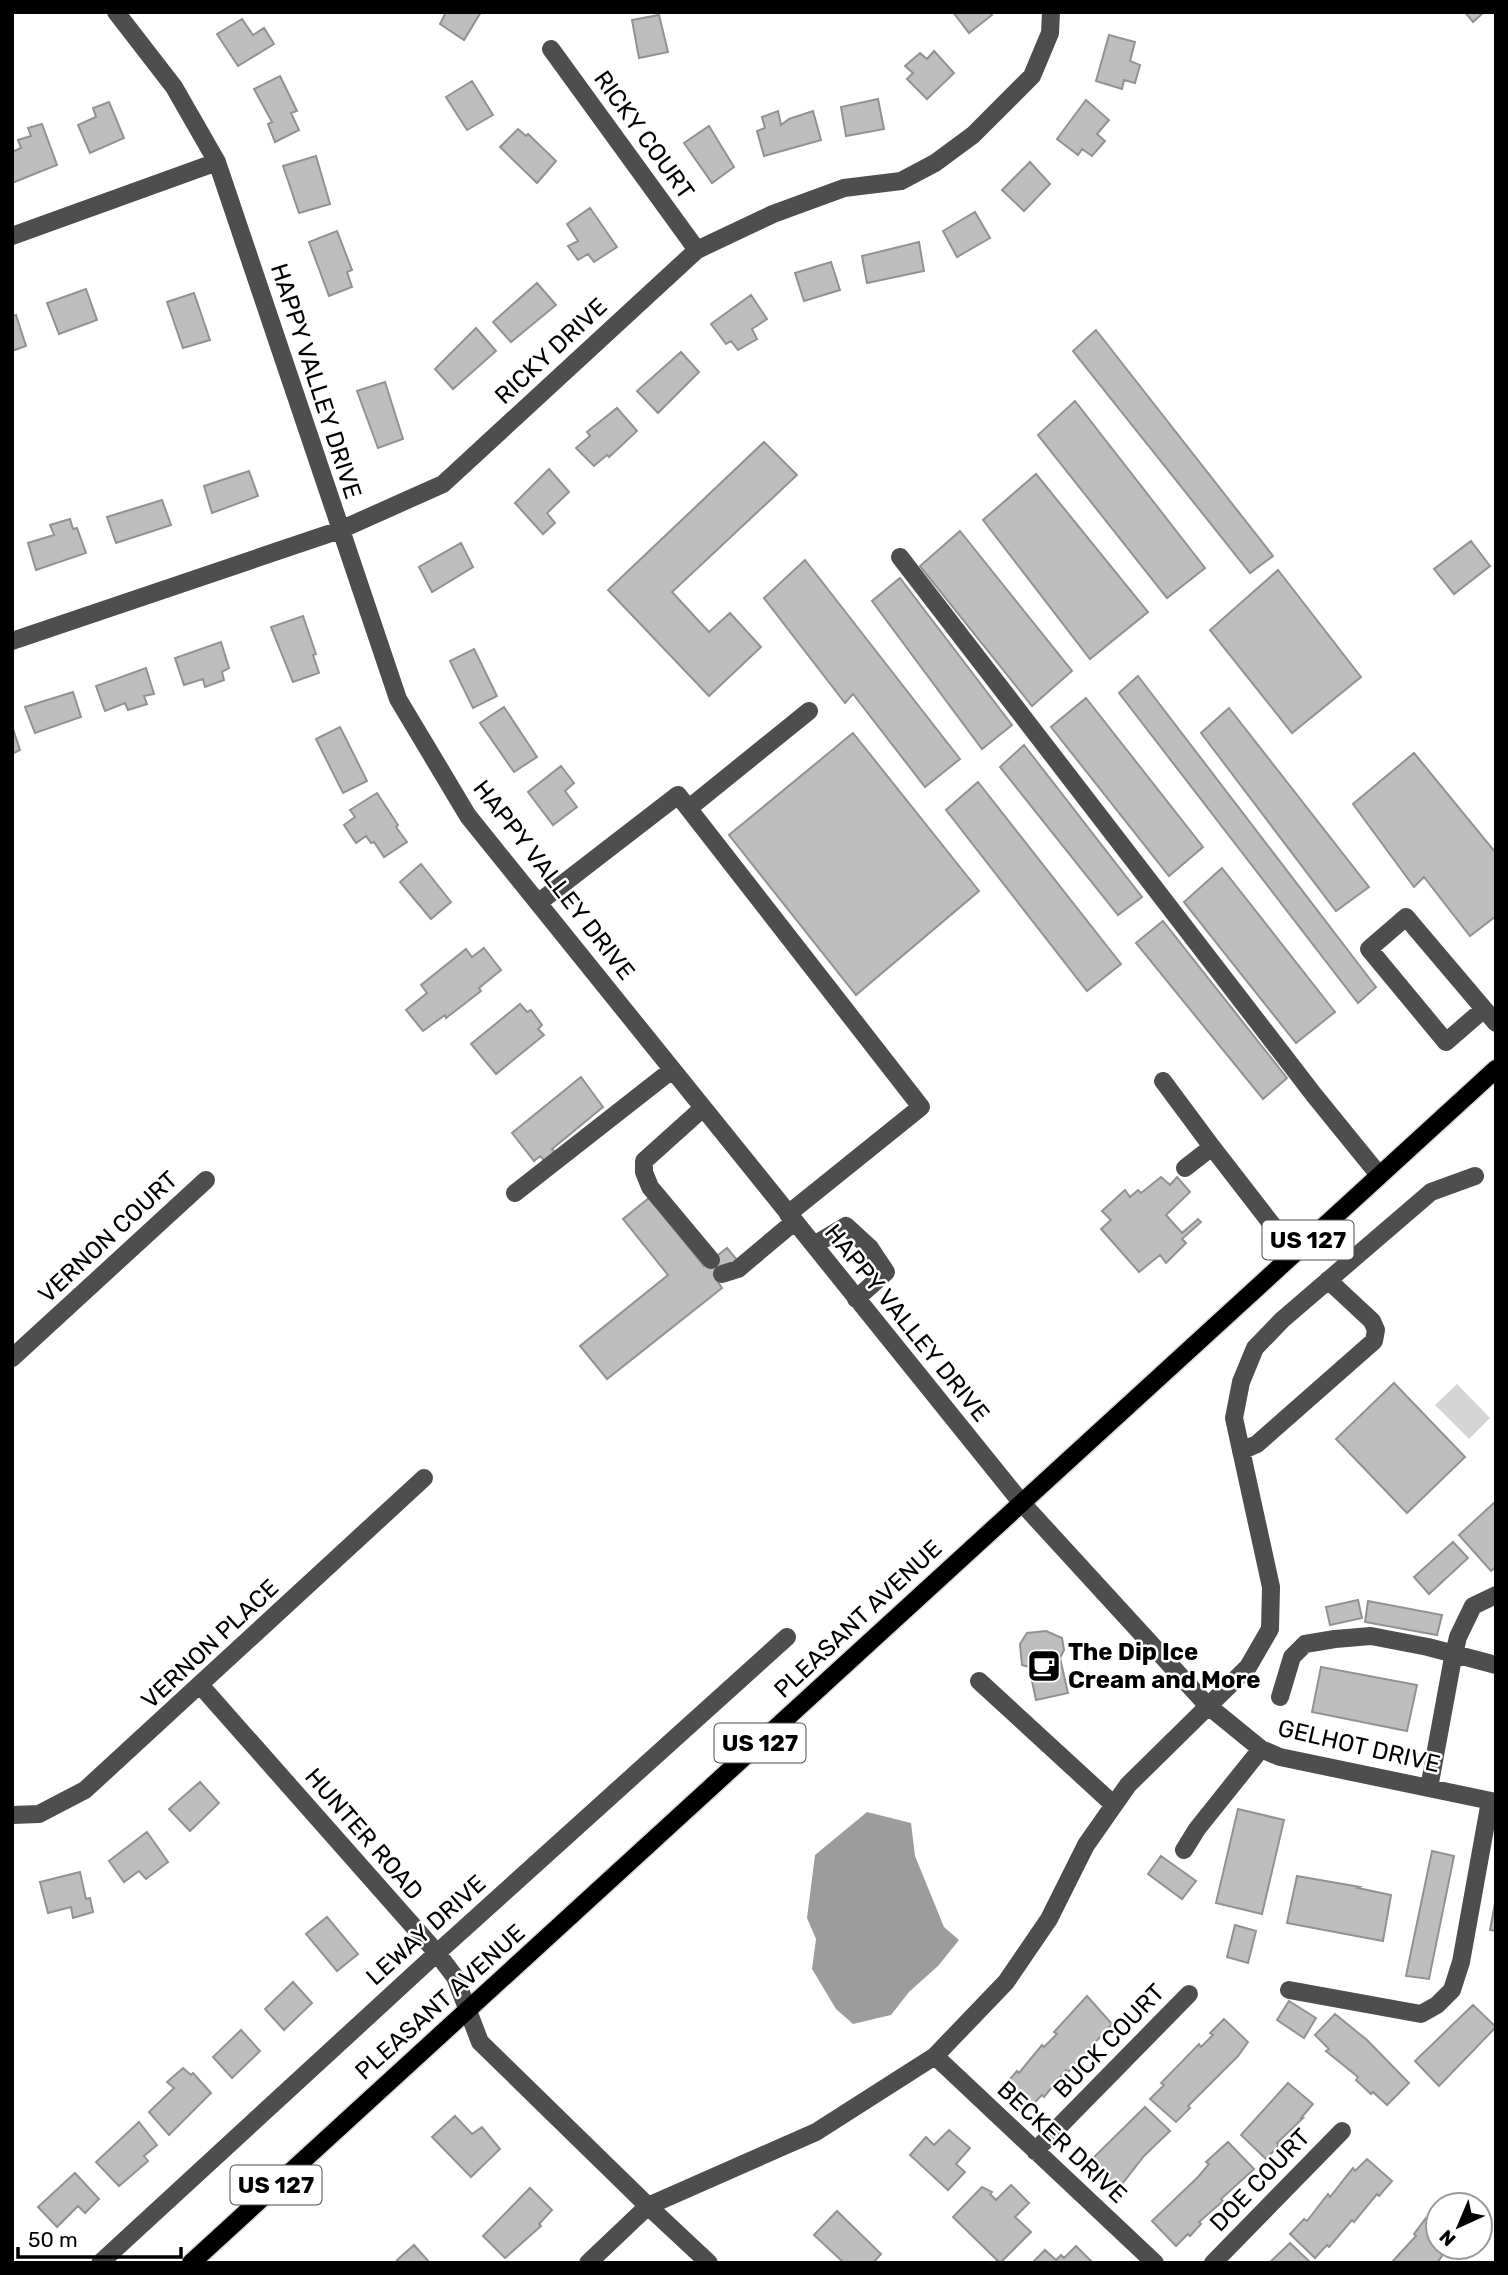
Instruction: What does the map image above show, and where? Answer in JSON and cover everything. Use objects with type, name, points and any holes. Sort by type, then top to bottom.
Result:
[{"type":"main road","name":"PLEASANT AVENUE","points":[[191,2263],[1496,1069]]},
{"type":"street","name":"HAPPY VALLEY DRIVE","points":[[116,12],[174,87],[217,162],[398,699],[468,816],[1021,1502]]},
{"type":"street","name":"RICKY DRIVE","points":[[12,641],[340,530],[443,484],[697,250],[785,209],[844,188],[901,181],[935,163],[972,135],[1032,76],[1050,33],[1051,12]]},
{"type":"street","name":"RICKY COURT","points":[[551,49],[697,250]]},
{"type":"street","points":[[12,236],[217,162]]},
{"type":"street","points":[[900,557],[1314,1095],[1379,1175]]},
{"type":"street","points":[[689,808],[810,711]]},
{"type":"street","points":[[538,903],[678,795],[921,1107],[791,1218],[738,1269],[716,1267],[650,1187],[644,1172],[644,1161],[703,1108]]},
{"type":"street","points":[[1406,917],[1490,1016],[1446,1042],[1370,949],[1406,917]]},
{"type":"street","points":[[516,1193],[672,1070]]},
{"type":"street","points":[[1163,1081],[1294,1253]]},
{"type":"street","points":[[1185,1168],[1212,1147]]},
{"type":"street","points":[[588,2263],[648,2206],[816,2132],[935,2056],[1006,1982],[1049,1919],[1087,1845],[1128,1785],[1248,1667],[1270,1629],[1271,1587],[1234,1418],[1241,1382],[1255,1348],[1282,1320],[1431,1192],[1475,1176]]},
{"type":"street","name":"VERNON COURT","points":[[12,1358],[206,1180]]},
{"type":"street","points":[[814,1245],[846,1226],[870,1248],[886,1272],[856,1299]]},
{"type":"street","points":[[1241,1451],[1257,1444],[1374,1341],[1376,1330],[1372,1321],[1328,1280]]},
{"type":"street","name":"VERNON PLACE","points":[[12,1815],[39,1814],[85,1790],[424,1478]]},
{"type":"street","name":"GELHOT DRIVE","points":[[1021,1502],[1207,1705],[1261,1749],[1280,1757],[1493,1801]]},
{"type":"street","points":[[1429,1788],[1458,1637],[1473,1606],[1496,1595]]},
{"type":"street","points":[[1280,1698],[1292,1657],[1305,1644],[1371,1636],[1428,1647],[1496,1665]]},
{"type":"street","name":"LEWAY DRIVE","points":[[100,2263],[437,1953],[788,1637]]},
{"type":"street","points":[[979,1681],[1114,1805]]},
{"type":"street","name":"HUNTER ROAD","points":[[201,1686],[437,1953],[455,1977],[480,2042],[709,2263]]},
{"type":"street","points":[[1184,1850],[1197,1829],[1261,1749]]},
{"type":"street","points":[[1289,1990],[1421,2014],[1437,2006],[1452,1990],[1461,1962],[1493,1801]]},
{"type":"street","name":"BUCK COURT","points":[[1035,2151],[1189,1994]]},
{"type":"street","name":"BECKER DRIVE","points":[[935,2056],[1155,2263]]},
{"type":"street","name":"DOE COURT","points":[[1213,2263],[1342,2131]]},
{"type":"shaded area","points":[[1457,1384],[1490,1418],[1469,1439],[1435,1405]]},
{"type":"shaded area","points":[[867,1812],[911,1823],[915,1856],[944,1927],[959,1940],[938,1966],[909,1992],[891,2015],[853,2024],[836,2009],[812,1969],[816,1939],[807,1918],[815,1855]]},
{"type":"building","points":[[446,12],[481,12],[464,40],[440,24]]},
{"type":"building","points":[[953,12],[989,12],[992,15],[969,33]]},
{"type":"building","points":[[1465,12],[1484,12],[1473,22]]},
{"type":"building","points":[[659,15],[668,52],[639,58],[632,20]]},
{"type":"building","points":[[242,19],[253,35],[264,28],[274,44],[238,66],[217,34]]},
{"type":"building","points":[[1109,35],[1135,42],[1130,61],[1140,65],[1135,83],[1124,80],[1122,89],[1096,81]]},
{"type":"building","points":[[934,51],[954,73],[927,99],[907,79],[913,73],[905,66],[920,53],[927,59]]},
{"type":"building","points":[[280,76],[297,111],[291,113],[299,130],[275,142],[268,124],[272,122],[254,89]]},
{"type":"building","points":[[472,81],[493,115],[467,130],[446,97]]},
{"type":"building","points":[[878,99],[884,129],[846,136],[841,107]]},
{"type":"building","points":[[1086,100],[1109,120],[1097,134],[1105,141],[1092,156],[1082,149],[1078,155],[1057,139]]},
{"type":"building","points":[[109,102],[124,138],[90,153],[78,125],[96,117],[93,108]]},
{"type":"building","points":[[778,111],[781,125],[789,119],[813,111],[821,140],[764,156],[757,131],[765,128],[762,117]]},
{"type":"building","points":[[42,124],[57,165],[12,183],[12,152],[21,148],[18,140],[31,136],[28,128]]},
{"type":"building","points":[[709,126],[734,167],[712,183],[684,143]]},
{"type":"building","points":[[518,129],[526,136],[528,134],[556,161],[537,183],[500,147]]},
{"type":"building","points":[[316,156],[330,204],[299,213],[283,166]]},
{"type":"building","points":[[1030,162],[1050,184],[1024,211],[1002,190]]},
{"type":"building","points":[[590,208],[617,247],[594,262],[588,254],[578,260],[568,246],[578,241],[567,224]]},
{"type":"building","points":[[975,212],[990,238],[957,257],[943,231]]},
{"type":"building","points":[[337,231],[352,270],[347,272],[352,287],[329,296],[309,242]]},
{"type":"building","points":[[919,242],[924,271],[867,283],[862,256]]},
{"type":"building","points":[[831,262],[840,290],[804,301],[795,273]]},
{"type":"building","points":[[537,283],[556,305],[511,342],[493,322]]},
{"type":"building","points":[[86,289],[97,320],[59,334],[47,303]]},
{"type":"building","points":[[194,293],[210,340],[183,348],[167,302]]},
{"type":"building","points":[[751,295],[767,319],[752,329],[757,339],[738,350],[731,341],[726,344],[711,324]]},
{"type":"building","points":[[16,315],[26,346],[12,351],[12,316]]},
{"type":"building","points":[[476,328],[496,351],[453,389],[435,369]]},
{"type":"building","points":[[1096,330],[1273,556],[1250,573],[1073,351]]},
{"type":"building","points":[[681,352],[699,372],[658,413],[637,391]]},
{"type":"building","points":[[385,382],[403,439],[378,448],[357,391]]},
{"type":"building","points":[[1075,401],[1205,568],[1167,598],[1038,435]]},
{"type":"building","points":[[617,408],[637,431],[609,457],[607,455],[594,466],[576,448],[590,436],[587,432]]},
{"type":"building","points":[[764,442],[797,475],[672,592],[709,632],[730,613],[761,647],[709,696],[608,590]]},
{"type":"building","points":[[549,469],[569,492],[547,513],[555,523],[543,534],[515,503]]},
{"type":"building","points":[[249,471],[258,496],[212,513],[204,486]]},
{"type":"building","points":[[1036,474],[1148,612],[1090,659],[983,520]]},
{"type":"building","points":[[162,500],[171,525],[116,543],[107,517]]},
{"type":"building","points":[[70,519],[73,529],[77,528],[86,553],[36,570],[28,543],[54,535],[50,525]]},
{"type":"building","points":[[960,531],[1072,671],[1032,706],[920,566]]},
{"type":"building","points":[[1471,541],[1490,566],[1454,594],[1434,569]]},
{"type":"building","points":[[461,543],[473,567],[432,592],[419,567]]},
{"type":"building","points":[[805,560],[960,759],[925,787],[853,694],[845,703],[764,598]]},
{"type":"building","points":[[1278,570],[1361,677],[1292,733],[1210,630]]},
{"type":"building","points":[[900,578],[1012,725],[982,749],[872,601]]},
{"type":"building","points":[[303,616],[316,654],[313,655],[319,673],[293,682],[271,627]]},
{"type":"building","points":[[221,642],[229,668],[222,672],[224,680],[205,687],[203,679],[184,685],[175,658]]},
{"type":"building","points":[[474,649],[497,696],[473,708],[450,661]]},
{"type":"building","points":[[146,668],[154,694],[144,696],[147,704],[128,710],[125,703],[105,711],[96,686]]},
{"type":"building","points":[[1138,676],[1376,987],[1358,1003],[1119,693]]},
{"type":"building","points":[[73,692],[81,717],[35,733],[25,707]]},
{"type":"building","points":[[1086,698],[1203,847],[1169,876],[1051,727]]},
{"type":"building","points":[[504,707],[537,757],[514,772],[480,723]]},
{"type":"building","points":[[1229,708],[1369,887],[1336,911],[1201,733]]},
{"type":"building","points":[[12,726],[20,750],[12,754]]},
{"type":"building","points":[[340,727],[367,781],[343,793],[316,739]]},
{"type":"building","points":[[853,733],[979,891],[856,995],[729,835]]},
{"type":"building","points":[[1024,745],[1142,897],[1118,915],[1000,767]]},
{"type":"building","points":[[1414,753],[1496,853],[1496,916],[1470,936],[1424,877],[1414,887],[1353,804]]},
{"type":"building","points":[[561,766],[574,783],[565,791],[577,807],[553,825],[528,792]]},
{"type":"building","points":[[978,782],[1121,964],[1087,991],[946,810]]},
{"type":"building","points":[[377,793],[407,842],[384,857],[374,842],[371,843],[366,836],[356,843],[344,825],[355,817],[350,810]]},
{"type":"building","points":[[421,864],[451,902],[431,919],[400,882]]},
{"type":"building","points":[[1222,868],[1335,1012],[1296,1043],[1184,902]]},
{"type":"building","points":[[1163,921],[1287,1078],[1263,1099],[1136,943]]},
{"type":"building","points":[[484,948],[501,970],[479,988],[481,991],[446,1018],[445,1015],[423,1031],[406,1010],[427,993],[421,985],[466,949],[472,957]]},
{"type":"building","points":[[520,1004],[527,1012],[531,1010],[542,1025],[538,1029],[544,1035],[496,1074],[471,1044]]},
{"type":"building","points":[[581,1077],[603,1107],[552,1149],[555,1152],[545,1161],[540,1156],[534,1161],[512,1133]]},
{"type":"building","points":[[1161,1177],[1170,1185],[1177,1177],[1190,1192],[1166,1215],[1182,1233],[1198,1219],[1201,1222],[1182,1239],[1186,1243],[1166,1263],[1160,1255],[1139,1272],[1101,1229],[1111,1220],[1102,1211],[1125,1190],[1130,1197],[1138,1190],[1141,1193]]},
{"type":"building","points":[[649,1198],[704,1266],[727,1248],[738,1261],[716,1279],[722,1288],[607,1379],[580,1346],[668,1275],[623,1219]]},
{"type":"building","points":[[1394,1383],[1465,1457],[1407,1513],[1336,1439]]},
{"type":"building","points":[[1496,1501],[1496,1567],[1491,1571],[1459,1535]]},
{"type":"building","points":[[1453,1542],[1468,1558],[1429,1594],[1414,1577]]},
{"type":"building","points":[[1358,1600],[1362,1618],[1330,1625],[1326,1607]]},
{"type":"building","points":[[1368,1601],[1442,1615],[1437,1635],[1365,1622]]},
{"type":"building","name":"The Dip Ice Cream and More","points":[[1046,1631],[1062,1638],[1064,1650],[1060,1658],[1068,1693],[1036,1700],[1029,1667],[1022,1665],[1020,1644],[1027,1633]]},
{"type":"building","points":[[1321,1667],[1417,1685],[1407,1731],[1312,1712]]},
{"type":"building","points":[[200,1782],[219,1803],[190,1831],[169,1809]]},
{"type":"building","points":[[1238,1809],[1284,1820],[1262,1914],[1216,1903]]},
{"type":"building","points":[[147,1832],[168,1862],[146,1879],[139,1871],[124,1882],[109,1861]]},
{"type":"building","points":[[1432,1851],[1454,1856],[1429,1979],[1406,1976]]},
{"type":"building","points":[[1161,1856],[1196,1881],[1182,1899],[1148,1874]]},
{"type":"building","points":[[80,1872],[86,1899],[90,1898],[93,1912],[73,1918],[71,1907],[48,1913],[40,1882]]},
{"type":"building","points":[[1297,1876],[1391,1895],[1383,1941],[1287,1923]]},
{"type":"building","points":[[1496,1898],[1496,1931],[1490,1930]]},
{"type":"building","points":[[327,1917],[358,1954],[337,1971],[306,1934]]},
{"type":"building","points":[[1235,1925],[1256,1931],[1248,1963],[1227,1957]]},
{"type":"building","points":[[293,1982],[312,2003],[284,2030],[265,2009]]},
{"type":"building","points":[[1087,1996],[1112,2024],[1068,2072],[1066,2070],[1044,2097],[1042,2095],[1028,2109],[1004,2086],[1017,2071],[1019,2073],[1042,2045],[1044,2047],[1057,2034],[1054,2032]]},
{"type":"building","points":[[1289,2001],[1316,2018],[1304,2038],[1277,2020]]},
{"type":"building","points":[[1473,2005],[1496,2027],[1439,2086],[1415,2061]]},
{"type":"building","points":[[1335,2014],[1367,2040],[1409,2083],[1387,2105],[1373,2092],[1371,2094],[1356,2080],[1358,2077],[1326,2051],[1329,2049],[1315,2035]]},
{"type":"building","points":[[1224,2019],[1248,2042],[1176,2122],[1150,2099],[1164,2085],[1161,2083],[1199,2044],[1201,2047],[1213,2035],[1210,2033]]},
{"type":"building","points":[[241,2030],[260,2051],[232,2078],[213,2057]]},
{"type":"building","points":[[183,2068],[191,2075],[193,2073],[211,2093],[169,2135],[149,2112],[174,2088],[167,2082]]},
{"type":"building","points":[[1288,2083],[1313,2104],[1266,2159],[1241,2135]]},
{"type":"building","points":[[1145,2107],[1170,2131],[1144,2156],[1115,2193],[1086,2165]]},
{"type":"building","points":[[455,2116],[472,2134],[482,2127],[500,2149],[471,2177],[432,2137]]},
{"type":"building","points":[[139,2122],[157,2145],[144,2156],[148,2161],[119,2186],[96,2162]]},
{"type":"building","points":[[949,2130],[970,2148],[956,2164],[965,2172],[948,2190],[910,2155],[926,2137],[934,2145]]},
{"type":"building","points":[[1228,2142],[1254,2169],[1199,2222],[1201,2224],[1190,2236],[1188,2234],[1176,2246],[1152,2221],[1198,2177],[1209,2164],[1206,2162]]},
{"type":"building","points":[[1367,2159],[1392,2181],[1329,2247],[1327,2245],[1315,2258],[1290,2234],[1304,2219],[1307,2221],[1328,2194],[1330,2197],[1353,2168],[1355,2171]]},
{"type":"building","points":[[75,2173],[99,2199],[85,2213],[78,2206],[57,2227],[38,2207]]},
{"type":"building","points":[[1011,2185],[1029,2203],[1015,2217],[1031,2232],[1000,2263],[953,2217],[982,2187],[992,2192],[990,2194],[996,2200]]},
{"type":"building","points":[[530,2188],[552,2210],[539,2224],[541,2226],[505,2258],[483,2236]]},
{"type":"building","points":[[837,2211],[881,2254],[873,2263],[844,2263],[814,2235]]},
{"type":"building","points":[[1424,2221],[1424,2261],[1438,2261],[1437,2263],[1391,2263],[1416,2236],[1414,2234]]},
{"type":"building","points":[[1290,2243],[1311,2263],[1269,2263]]},
{"type":"building","points":[[414,2245],[430,2263],[400,2263],[397,2260]]},
{"type":"building","points":[[1076,2246],[1093,2263],[1032,2263],[1045,2250],[1056,2260],[1061,2255],[1064,2258]]},
{"type":"place","name":"The Dip Ice Cream and More","points":[[1044,1666]]}]
